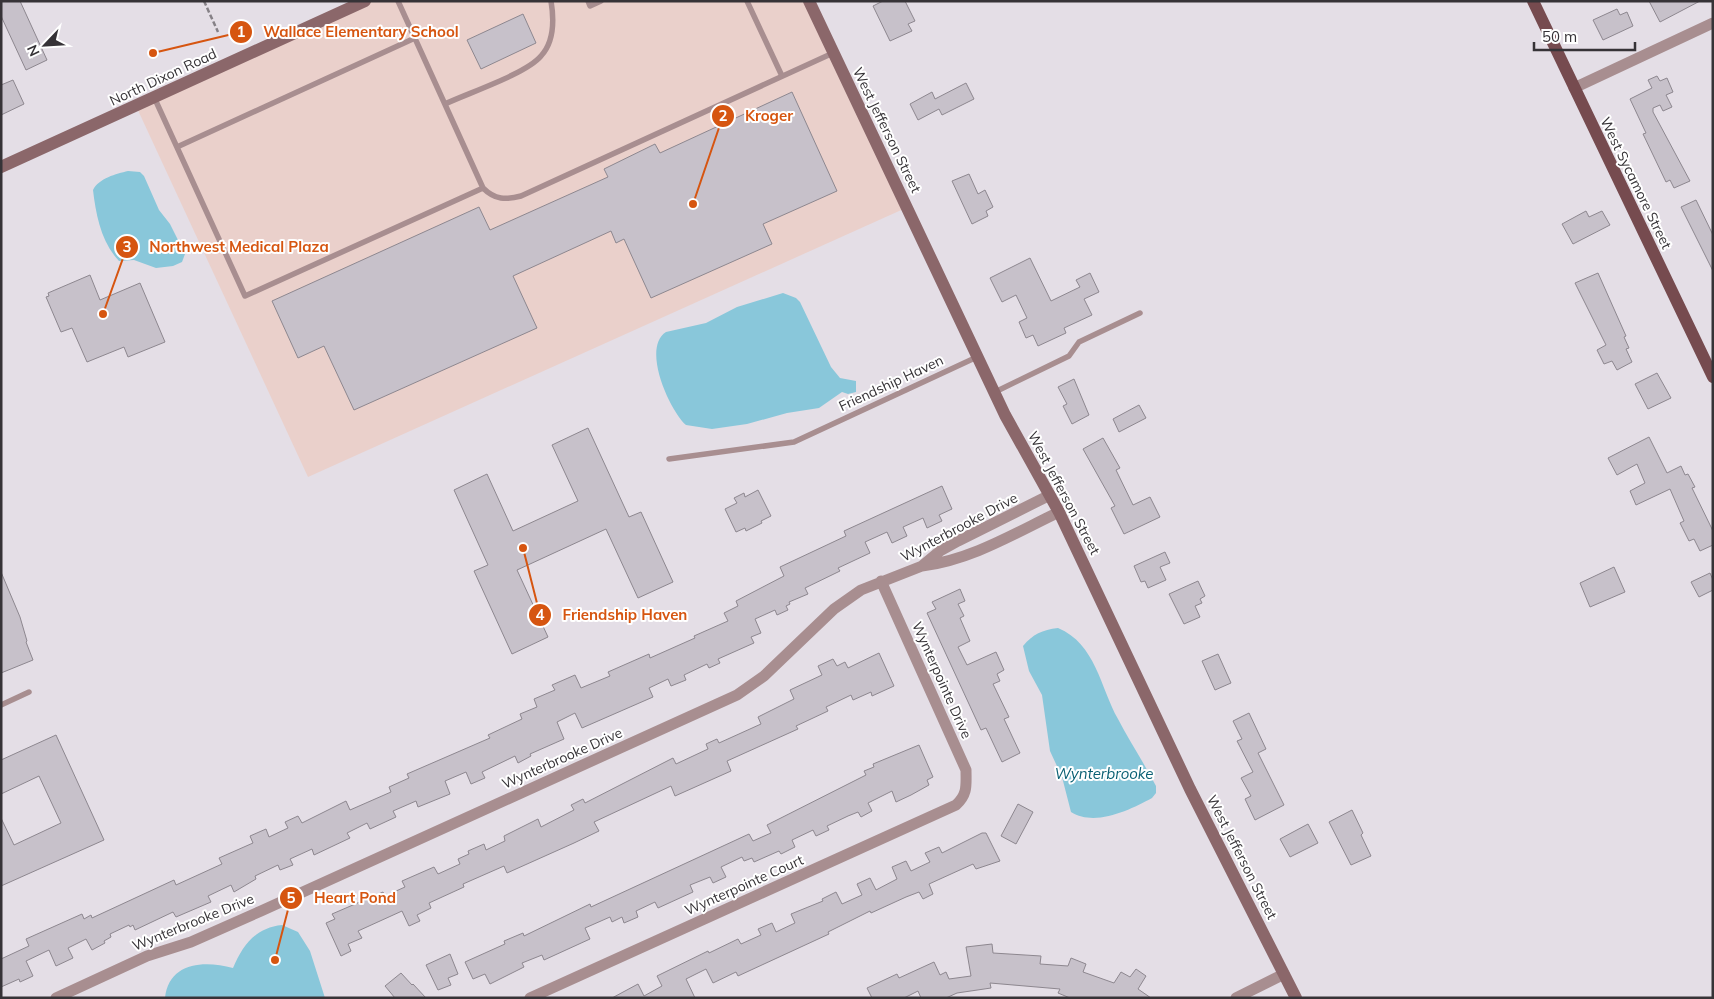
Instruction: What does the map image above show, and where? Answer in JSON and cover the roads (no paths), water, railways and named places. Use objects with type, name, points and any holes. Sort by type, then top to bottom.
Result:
[{"type":"main road","name":"West Sycamore Street","points":[[1533,1],[1713,377]]},
{"type":"street","name":"North Dixon Road","points":[[1,167],[365,1]]},
{"type":"street","name":"West Jefferson Street","points":[[809,1],[994,393],[1059,512],[1190,789],[1296,998]]},
{"type":"street","points":[[1574,88],[1713,23]]},
{"type":"street","name":"Wynterbrooke Drive","points":[[56,998],[147,956],[191,942],[261,911],[737,695],[764,676],[834,609],[861,590],[922,566],[940,551],[958,541],[1050,495]]},
{"type":"street","points":[[922,566],[946,563],[964,557],[1059,512]]},
{"type":"street","name":"Wynterpointe Drive","points":[[881,581],[966,770],[966,794]]},
{"type":"street","name":"Wynterpointe Court","points":[[530,998],[956,805],[966,794]]},
{"type":"street","points":[[1236,998],[1284,974]]},
{"type":"lane","points":[[398,1],[483,188],[491,196],[499,198],[509,199],[521,196],[833,53]]},
{"type":"lane","points":[[445,104],[522,70],[541,57],[553,27],[551,1]]},
{"type":"lane","points":[[588,1],[590,6],[601,1]]},
{"type":"lane","points":[[747,1],[782,76]]},
{"type":"lane","points":[[177,148],[415,38]]},
{"type":"lane","points":[[154,97],[245,296],[483,188]]},
{"type":"lane","points":[[994,393],[1069,356],[1079,342],[1140,313]]},
{"type":"lane","name":"Friendship Haven","points":[[669,459],[794,442],[977,357]]},
{"type":"lane","points":[[1,705],[28,692]]},
{"type":"water","points":[[128,171],[140,172],[144,176],[159,210],[170,224],[185,254],[182,262],[173,266],[156,268],[134,260],[119,261],[113,254],[100,228],[93,190],[99,182],[113,175]]},
{"type":"water","points":[[783,293],[796,298],[800,302],[831,367],[840,378],[856,381],[856,392],[848,394],[842,392],[819,408],[787,413],[747,424],[712,429],[686,425],[673,407],[661,379],[656,351],[659,340],[666,332],[706,323],[737,307]]},
{"type":"water","name":"Wynterbrooke","points":[[1058,628],[1071,635],[1089,655],[1118,719],[1156,786],[1156,793],[1152,798],[1123,812],[1091,818],[1071,812],[1062,777],[1050,751],[1042,695],[1029,671],[1023,646],[1038,633]]},
{"type":"water","points":[[282,925],[298,932],[310,951],[325,998],[165,998],[173,977],[181,971],[190,966],[200,964],[233,968],[241,952],[251,939],[264,930]]},
{"type":"place","name":"Wallace Elementary School","points":[[153,53]]},
{"type":"place","name":"Kroger","points":[[693,204]]},
{"type":"place","name":"Northwest Medical Plaza","points":[[103,314]]},
{"type":"place","name":"Friendship Haven","points":[[523,548]]},
{"type":"place","name":"Heart Pond","points":[[275,960]]}]
